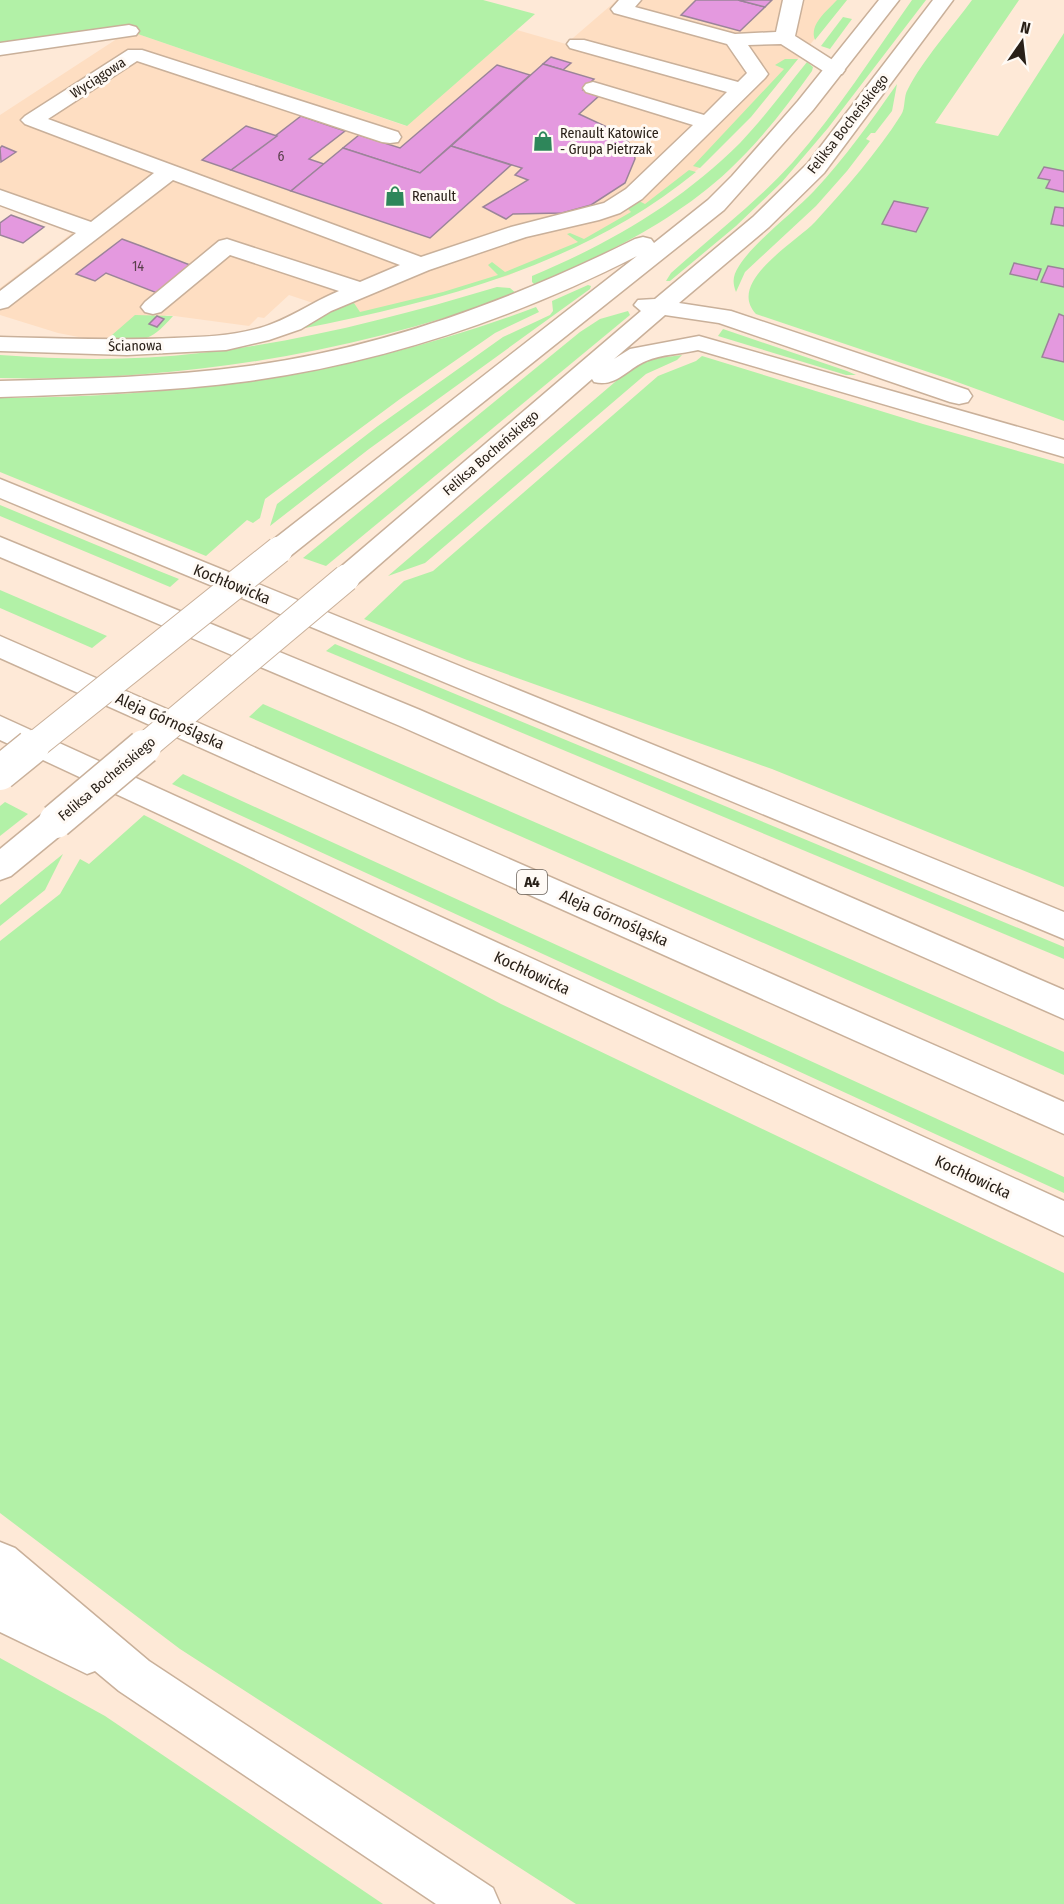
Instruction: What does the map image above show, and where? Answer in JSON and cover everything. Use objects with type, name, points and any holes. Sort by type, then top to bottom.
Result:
[{"type":"main road","points":[[631,0],[621,9],[734,40],[785,38],[835,70]]},
{"type":"main road","points":[[785,38],[793,0]]},
{"type":"main road","points":[[0,772],[716,205],[768,152],[889,0]]},
{"type":"main road","name":"Feliksa Bocheńskiego","points":[[0,867],[346,578],[761,222],[816,168],[943,0]]},
{"type":"main road","points":[[0,49],[129,31]]},
{"type":"main road","name":"Ścianowa","points":[[0,344],[127,348],[226,343],[269,333],[360,290],[421,265],[519,232],[612,208],[633,194],[758,74],[734,40]]},
{"type":"main road","points":[[577,44],[742,90]]},
{"type":"main road","name":"Wyciągowa","points":[[170,171],[32,120],[135,54],[390,137]]},
{"type":"main road","points":[[593,88],[708,123]]},
{"type":"main road","points":[[100,225],[170,171],[421,265]]},
{"type":"main road","points":[[0,196],[93,231],[0,302]]},
{"type":"main road","points":[[0,389],[192,380],[282,368],[371,349],[458,325],[534,297],[592,271],[716,205]]},
{"type":"main road","points":[[153,307],[227,246],[360,290]]},
{"type":"main road","points":[[715,262],[712,281],[723,316]]},
{"type":"main road","points":[[580,314],[607,305],[632,303],[723,316],[1064,432]]},
{"type":"main road","points":[[520,429],[639,354],[699,343],[1064,448]]},
{"type":"main road","name":"Kochłowicka","points":[[0,488],[1064,926]]},
{"type":"main road","points":[[0,546],[410,718],[1064,1005]]},
{"type":"main road","name":"Aleja Górnośląska","points":[[0,646],[1064,1118]]},
{"type":"main road","name":"Kochłowicka","points":[[0,727],[1064,1219]]},
{"type":"main road","points":[[0,1563],[134,1676],[477,1904]]},
{"type":"main road","points":[[0,1609],[134,1676]]},
{"type":"shaded area","points":[[617,0],[847,0],[758,107],[697,170],[662,197],[609,230],[507,276],[355,317],[289,295],[264,318],[258,317],[249,326],[167,315],[104,342],[58,333],[0,315],[0,288],[85,223],[0,191],[0,115],[129,31],[406,126],[517,30],[566,44]]},
{"type":"green space","points":[[0,0],[483,0],[535,14],[407,126],[129,31],[3,44],[0,43]]},
{"type":"green space","points":[[837,0],[847,0],[815,40],[814,29],[817,23]]},
{"type":"green space","points":[[912,0],[926,0],[828,128],[782,182],[736,226],[670,281],[666,281],[671,273],[749,205],[793,162],[840,103]]},
{"type":"green space","points":[[972,0],[1019,0],[935,123],[998,136],[1064,33],[1064,421],[949,379],[756,314],[749,302],[750,289],[756,276],[815,222],[882,143],[904,109],[906,92],[914,78]]},
{"type":"green space","points":[[843,17],[852,19],[830,49],[821,46]]},
{"type":"green space","points":[[785,59],[798,59],[751,117],[700,168],[693,166],[784,69],[775,65]]},
{"type":"green space","points":[[807,62],[813,67],[812,71],[783,110],[741,159],[708,189],[637,236],[536,286],[532,282],[532,276],[589,250],[643,220],[693,184],[740,143]]},
{"type":"green space","points":[[897,84],[892,111],[875,133],[871,133],[866,139],[870,141],[847,171],[816,206],[745,272],[736,292],[734,276],[746,257],[825,178]]},
{"type":"green space","points":[[689,170],[696,172],[652,204],[606,232],[558,255],[457,292],[300,329],[352,300],[360,312],[443,292],[498,275],[488,265],[492,262],[505,272],[578,242],[567,234],[570,233],[584,239],[631,212],[627,208],[639,201],[645,204]]},
{"type":"green space","points":[[588,285],[591,286],[590,289],[369,449],[270,526],[277,504],[378,426],[503,337],[550,315],[553,311],[552,301]]},
{"type":"green space","points":[[497,287],[510,288],[517,294],[391,333],[263,360],[133,375],[0,378],[0,355],[75,359],[125,358],[175,356],[238,348],[350,327]]},
{"type":"green space","points":[[536,307],[539,312],[495,333],[400,399],[265,499],[260,518],[253,523],[247,520],[206,556],[0,472],[0,398],[139,393],[272,377],[338,365],[404,349],[470,330]]},
{"type":"green space","points":[[628,311],[630,315],[326,566],[303,558],[580,332],[600,319]]},
{"type":"green space","points":[[135,315],[173,316],[157,332],[143,339],[104,342]]},
{"type":"green space","points":[[723,329],[856,375],[846,375],[718,336]]},
{"type":"green space","points":[[682,355],[677,360],[646,374],[425,563],[388,576],[629,370],[652,359]]},
{"type":"green space","points":[[702,356],[923,424],[1064,464],[1064,887],[772,769],[467,660],[364,619],[404,581],[433,571],[658,376],[696,361]]},
{"type":"green space","points":[[0,505],[179,579],[170,587],[0,516]]},
{"type":"green space","points":[[0,590],[107,636],[92,648],[0,608]]},
{"type":"green space","points":[[335,644],[1064,947],[1064,959],[326,651]]},
{"type":"green space","points":[[263,704],[1064,1052],[1064,1075],[249,717]]},
{"type":"green space","points":[[183,774],[1064,1177],[1064,1193],[172,784]]},
{"type":"green space","points":[[5,802],[28,814],[0,836],[0,806]]},
{"type":"green space","points":[[144,815],[501,1004],[1064,1273],[1064,1904],[576,1904],[180,1649],[0,1513],[0,941],[60,894],[80,859],[89,864]]},
{"type":"green space","points":[[63,854],[45,890],[0,926],[0,905]]},
{"type":"green space","points":[[0,1658],[105,1716],[383,1904],[0,1904]]},
{"type":"building","points":[[696,0],[738,0],[765,7],[740,31],[681,15]]},
{"type":"building","points":[[738,0],[772,0],[765,7]]},
{"type":"building","points":[[551,57],[571,63],[563,70],[543,64]]},
{"type":"building","name":"Renault Katowice - Grupa Pietrzak","points":[[543,64],[594,79],[583,90],[600,95],[579,114],[611,129],[618,128],[634,150],[635,159],[625,183],[591,205],[562,213],[513,214],[506,219],[483,207],[528,180],[515,175],[522,168],[451,146]]},
{"type":"building","points":[[497,65],[530,75],[420,173],[343,148],[359,135],[400,148]]},
{"type":"building","points":[[301,116],[345,131],[309,159],[324,164],[291,191],[231,170]]},
{"type":"building","points":[[246,126],[277,136],[231,170],[202,160]]},
{"type":"building","points":[[2,146],[16,152],[1,162],[0,148]]},
{"type":"building","points":[[451,146],[511,165],[430,238],[291,191],[343,148],[420,173]]},
{"type":"building","points":[[1044,167],[1064,171],[1064,192],[1046,188],[1050,180],[1038,178]]},
{"type":"building","points":[[894,201],[928,208],[916,232],[882,224]]},
{"type":"building","points":[[1055,207],[1064,208],[1064,226],[1051,224]]},
{"type":"building","points":[[11,215],[44,227],[23,243],[0,235],[0,223]]},
{"type":"building","points":[[122,239],[190,265],[157,293],[106,273],[95,281],[76,274]]},
{"type":"building","points":[[1014,263],[1041,269],[1037,280],[1010,274]]},
{"type":"building","points":[[1048,266],[1064,269],[1064,287],[1041,282]]},
{"type":"building","points":[[1059,314],[1064,316],[1064,362],[1042,357]]},
{"type":"building","points":[[157,316],[164,319],[157,327],[149,324]]},
{"type":"place","name":"Renault Katowice - Grupa Pietrzak","points":[[543,141]]},
{"type":"place","name":"Renault","points":[[395,196]]}]
